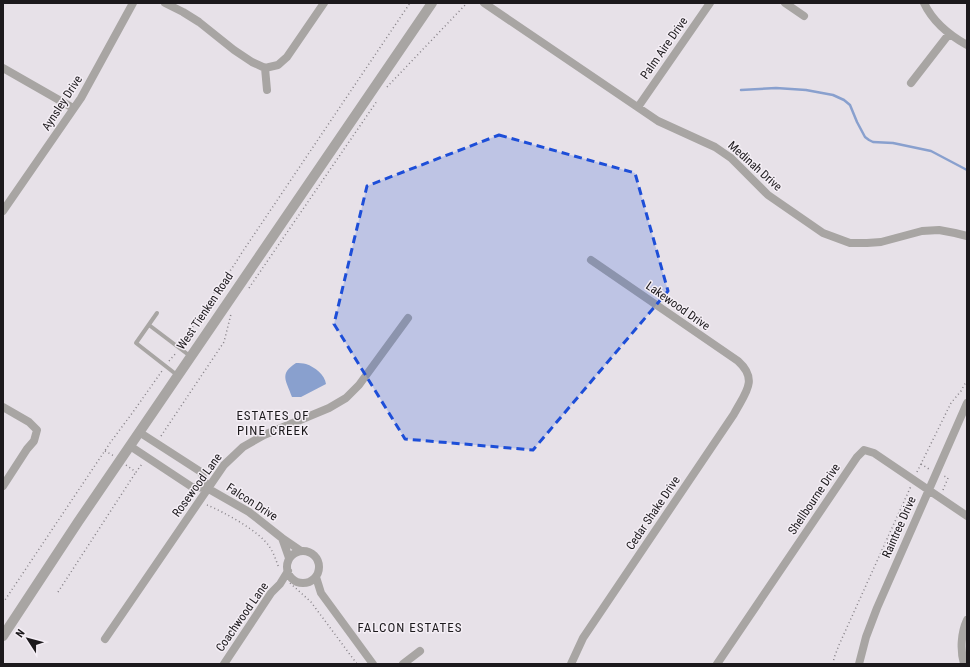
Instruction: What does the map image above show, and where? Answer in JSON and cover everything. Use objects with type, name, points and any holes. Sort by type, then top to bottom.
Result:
[{"type":"street","name":"Aynsley Drive","points":[[3,211],[81,98],[133,3]]},
{"type":"street","points":[[165,3],[199,22],[234,50],[252,62],[265,68],[278,65],[287,57],[324,3]]},
{"type":"street","name":"West Tienken Road","points":[[3,636],[120,460],[432,3]]},
{"type":"street","name":"Medinah Drive","points":[[484,3],[668,126],[715,147],[731,158],[768,195],[823,233],[850,243],[867,244],[881,242],[922,231],[939,230],[955,232],[967,236]]},
{"type":"street","name":"Palm Aire Drive","points":[[638,107],[710,3]]},
{"type":"street","points":[[785,3],[804,16]]},
{"type":"street","points":[[924,3],[934,19],[949,34],[967,45]]},
{"type":"street","points":[[911,83],[949,34]]},
{"type":"street","points":[[3,68],[73,108]]},
{"type":"street","points":[[265,68],[267,90]]},
{"type":"street","name":"Lakewood Drive","points":[[591,260],[738,361],[746,368],[748,374]]},
{"type":"street","name":"Rosewood Lane","points":[[105,639],[224,465],[243,447],[264,436],[329,408],[346,398],[359,386],[408,318]]},
{"type":"street","name":"Cedar Shake Drive","points":[[571,664],[583,638],[734,414],[748,388],[750,378],[748,374]]},
{"type":"street","name":"Raintree Drive","points":[[858,664],[877,608],[967,403]]},
{"type":"street","points":[[3,407],[29,422],[37,430],[34,441],[27,449],[3,486]]},
{"type":"street","name":"Falcon Drive","points":[[139,432],[201,472],[207,488]]},
{"type":"street","name":"Falcon Drive","points":[[130,446],[192,487],[207,488],[249,512],[301,551]]},
{"type":"street","name":"Shellbourne Drive","points":[[717,664],[857,457],[864,450],[874,453],[967,516]]},
{"type":"street","name":"Falcon Drive","points":[[282,538],[289,558]]},
{"type":"street","points":[[316,577],[306,582],[293,583],[284,571],[287,567],[289,558],[296,552],[301,551],[311,553],[318,561],[318,572],[316,577],[321,593]]},
{"type":"street","name":"Coachwood Lane","points":[[224,664],[271,593],[280,584],[284,571]]},
{"type":"street","points":[[306,582],[321,593],[373,664]]},
{"type":"street","name":"Coachwood Lane","points":[[280,584],[293,583]]},
{"type":"street","points":[[964,664],[962,657],[962,637],[967,620]]},
{"type":"street","points":[[403,664],[420,651]]},
{"type":"lane","points":[[157,313],[136,343],[178,375]]},
{"type":"lane","points":[[149,325],[191,356]]},
{"type":"path","points":[[3,603],[110,443],[192,330],[203,309],[410,3]]},
{"type":"path","points":[[385,88],[467,3]]},
{"type":"path","points":[[248,290],[378,99]]},
{"type":"path","points":[[156,443],[224,342],[230,316],[235,309]]},
{"type":"path","points":[[833,664],[839,645],[934,435],[951,403],[961,391],[967,380]]},
{"type":"path","points":[[120,460],[136,472]]},
{"type":"path","points":[[58,592],[142,463],[147,466]]},
{"type":"path","points":[[199,500],[224,513],[262,538],[284,571]]},
{"type":"path","points":[[293,583],[311,602],[358,664]]},
{"type":"highlighted area","points":[[499,135],[635,173],[668,291],[533,450],[405,439],[334,324],[367,186]]},
{"type":"water","points":[[296,363],[306,364],[316,369],[324,378],[326,384],[301,397],[292,397],[285,378],[287,371]]},
{"type":"waterway","points":[[741,90],[776,88],[806,90],[833,95],[844,100],[850,105],[865,137],[869,140],[873,142],[893,143],[931,151],[967,170]]},
{"type":"district","name":"ESTATES OF PINE CREEK","points":[[273,422]]},
{"type":"district","name":"FALCON ESTATES","points":[[410,627]]}]
